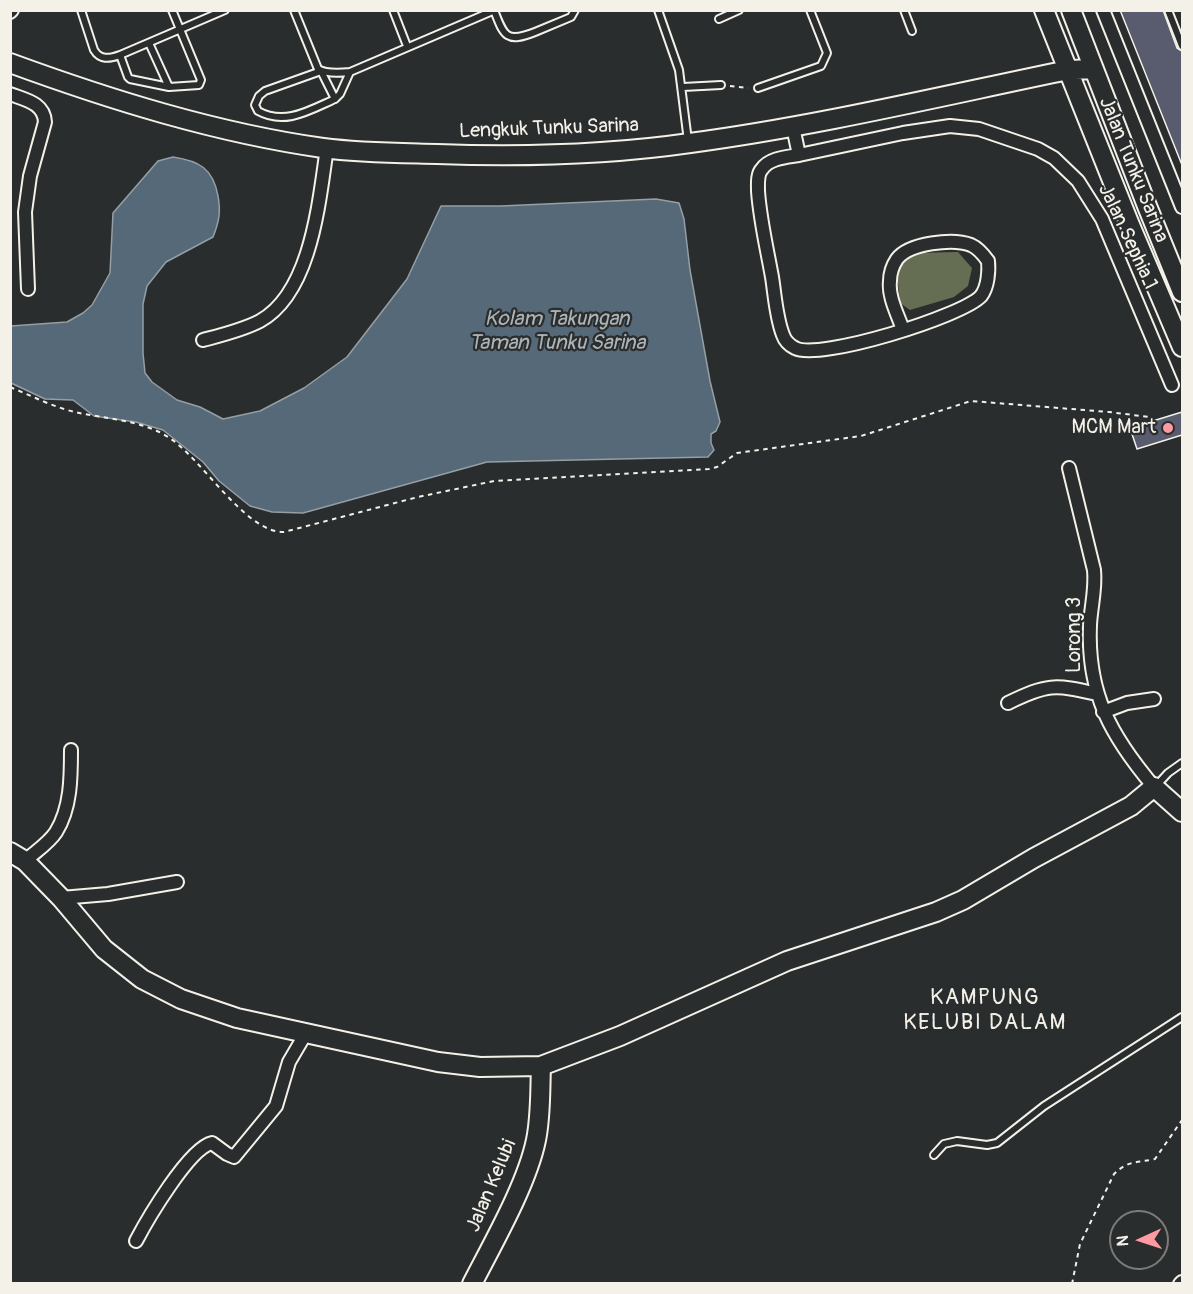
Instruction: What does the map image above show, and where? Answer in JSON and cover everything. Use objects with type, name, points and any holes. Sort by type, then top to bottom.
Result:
[{"type":"street","name":"Jalan Tunku Sarina","points":[[1044,10],[1182,347]]},
{"type":"street","name":"Jalan Tunku Sarina","points":[[1071,10],[1182,292]]},
{"type":"street","points":[[1102,10],[1182,206]]},
{"type":"street","name":"Lengkuk Tunku Sarina","points":[[10,63],[145,109],[266,138],[327,148],[387,153],[521,155],[622,151],[688,144],[793,127],[1068,70],[1094,69]]},
{"type":"street","points":[[10,94],[38,105],[45,122],[30,176],[25,212],[27,289]]},
{"type":"street","name":"Jalan Sephia 1","points":[[903,330],[889,288],[896,260],[901,255],[917,247],[948,242],[970,245],[984,254],[988,266],[986,286],[981,296],[975,301],[903,330],[854,344],[814,352],[795,348],[785,339],[779,320],[764,235],[758,180],[762,168],[776,160],[903,133],[950,126],[979,129],[1038,149],[1054,159],[1078,181],[1102,219],[1172,385]]},
{"type":"street","points":[[793,127],[799,155]]},
{"type":"street","points":[[203,340],[233,332],[260,321],[275,309],[287,293],[306,260],[315,223],[327,148]]},
{"type":"street","name":"Lorong 3","points":[[1069,468],[1094,570],[1090,637],[1097,694],[1103,712],[1124,747],[1154,787]]},
{"type":"street","points":[[1008,703],[1031,692],[1054,686],[1097,694]]},
{"type":"street","points":[[1103,712],[1127,703],[1154,699]]},
{"type":"street","points":[[71,750],[71,785],[62,819],[55,834],[18,856],[61,898],[104,948],[142,979],[163,991],[237,1018],[464,1066],[541,1066],[594,1047],[796,958],[936,912],[963,900],[1034,858],[1131,806],[1154,787],[1182,812]]},
{"type":"street","points":[[61,898],[108,894],[177,882]]},
{"type":"street","points":[[136,1241],[161,1198],[200,1148],[212,1143],[227,1154],[234,1156],[272,1114],[289,1062],[306,1033]]},
{"type":"street","name":"Jalan Kelubi","points":[[472,1284],[507,1215],[531,1156],[538,1120],[541,1066]]},
{"type":"lane","points":[[81,10],[97,55],[104,58],[120,55],[225,10]]},
{"type":"lane","points":[[120,55],[130,79],[169,87],[196,86],[201,82],[172,10]]},
{"type":"lane","points":[[294,10],[315,65],[321,71],[335,99]]},
{"type":"lane","points":[[393,10],[407,46]]},
{"type":"lane","points":[[350,72],[335,99],[297,116],[284,118],[263,114],[256,108],[256,100],[266,91],[321,71],[350,72],[494,11],[500,27],[509,36],[518,38],[570,17],[575,10]]},
{"type":"lane","points":[[658,10],[683,87],[688,144]]},
{"type":"lane","points":[[719,19],[740,10]]},
{"type":"lane","points":[[758,88],[821,66],[827,53],[810,10]]},
{"type":"lane","points":[[904,10],[912,31]]},
{"type":"lane","points":[[1168,10],[1182,46]]},
{"type":"lane","points":[[149,43],[169,87]]},
{"type":"lane","points":[[683,87],[721,84]]},
{"type":"lane","points":[[1154,787],[1168,772],[1182,763]]},
{"type":"lane","points":[[934,1155],[944,1144],[957,1141],[987,1145],[997,1143],[1044,1106],[1182,1017]]},
{"type":"path","points":[[721,84],[758,88]]},
{"type":"path","points":[[10,387],[56,406],[140,426],[168,437],[255,521],[275,532],[284,532],[418,497],[494,481],[709,469],[717,467],[737,453],[861,436],[971,401],[1149,417]]},
{"type":"path","points":[[1072,1284],[1080,1244],[1114,1174],[1135,1161],[1155,1159],[1182,1120]]},
{"type":"green space","points":[[958,252],[972,268],[968,286],[954,297],[910,310],[900,303],[896,265],[912,253]]},
{"type":"water","name":"Kolam Takungan Taman Tunku Sarina","points":[[173,157],[197,164],[208,172],[216,186],[219,207],[218,222],[213,237],[166,262],[147,286],[143,304],[145,373],[152,382],[177,400],[200,407],[223,419],[260,411],[304,388],[347,357],[407,279],[441,206],[501,206],[656,199],[679,203],[684,219],[690,270],[710,381],[720,422],[716,431],[711,434],[714,450],[708,457],[487,462],[303,513],[272,512],[250,506],[219,481],[203,462],[163,430],[136,422],[94,416],[73,400],[45,399],[11,383],[11,326],[67,322],[92,305],[110,273],[113,213],[158,161]]},
{"type":"building","points":[[1120,10],[1163,10],[1177,48],[1182,51],[1182,165]]},
{"type":"building","points":[[1182,412],[1182,435],[1137,449],[1130,428]]},
{"type":"place","name":"MCM Mart","points":[[1168,428]]},
{"type":"district","name":"KAMPUNG KELUBI DALAM","points":[[985,1010]]}]
